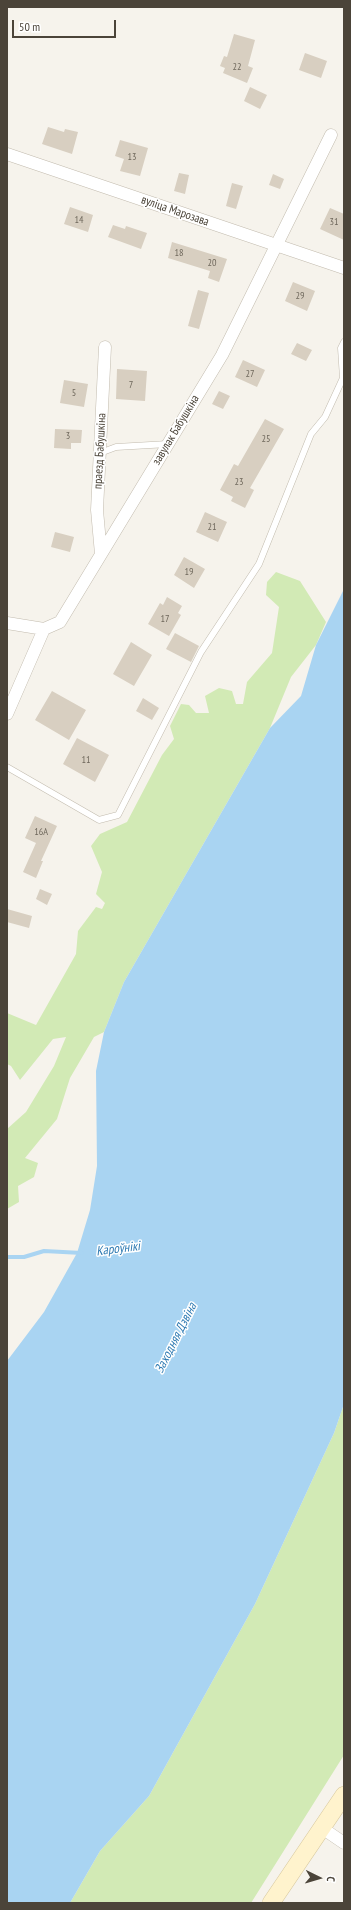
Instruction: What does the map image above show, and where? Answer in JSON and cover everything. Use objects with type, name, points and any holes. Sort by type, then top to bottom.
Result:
[{"type":"main road","points":[[271,1903],[344,1795]]},
{"type":"street","name":"завулак Бабушкіна","points":[[44,629],[60,622],[222,354],[331,135]]},
{"type":"street","name":"вуліца Марозава","points":[[7,154],[344,268]]},
{"type":"street","name":"праезд Бабушкіна","points":[[101,554],[97,510],[104,348]]},
{"type":"street","points":[[7,623],[44,629],[7,714]]},
{"type":"street","points":[[322,1828],[344,1842]]},
{"type":"lane","points":[[7,767],[99,820],[118,815],[201,652],[259,564],[310,434],[325,417],[343,378],[341,348],[344,342]]},
{"type":"lane","points":[[100,453],[116,448],[168,444]]},
{"type":"green space","points":[[276,572],[300,581],[326,622],[316,645],[291,677],[270,728],[124,982],[104,1032],[94,1037],[70,1078],[57,1119],[25,1158],[38,1163],[34,1177],[18,1186],[19,1202],[7,1209],[7,1129],[26,1112],[54,1066],[66,1037],[53,1039],[20,1080],[11,1066],[7,1064],[7,1013],[36,1025],[76,954],[78,931],[96,907],[102,909],[105,903],[96,894],[102,872],[91,846],[100,834],[127,822],[162,755],[174,739],[170,726],[181,704],[189,705],[196,713],[209,713],[205,696],[219,688],[232,691],[236,704],[243,704],[247,682],[272,653],[279,607],[266,595],[267,582]]},
{"type":"green space","points":[[344,1404],[344,1755],[251,1903],[70,1903],[100,1851],[149,1796],[255,1604],[334,1433]]},
{"type":"water","name":"Заходняя Дзвіна","points":[[344,589],[344,1404],[334,1433],[255,1604],[149,1796],[100,1851],[70,1903],[7,1903],[7,1361],[44,1312],[77,1253],[90,1210],[97,1166],[96,1071],[104,1032],[124,982],[270,728],[301,696],[316,645]]},
{"type":"building","points":[[234,34],[255,40],[248,66],[253,68],[247,83],[223,73],[225,68],[220,66],[224,56],[227,57]]},
{"type":"building","points":[[305,53],[327,61],[321,78],[299,70]]},
{"type":"building","points":[[250,87],[267,95],[260,109],[244,101]]},
{"type":"building","points":[[48,127],[64,132],[65,129],[78,132],[72,154],[42,144]]},
{"type":"building","points":[[120,140],[148,148],[140,176],[120,171],[124,159],[115,156]]},
{"type":"building","points":[[179,173],[189,175],[185,194],[174,191]]},
{"type":"building","points":[[273,174],[284,179],[280,189],[269,185]]},
{"type":"building","points":[[232,183],[243,186],[236,209],[226,206]]},
{"type":"building","points":[[70,207],[93,215],[88,232],[64,224]]},
{"type":"building","points":[[330,208],[344,214],[344,240],[320,229]]},
{"type":"building","points":[[113,225],[125,229],[126,226],[147,233],[141,249],[108,237]]},
{"type":"building","points":[[172,242],[227,259],[219,282],[208,278],[210,271],[168,258]]},
{"type":"building","points":[[293,282],[315,291],[307,311],[285,301]]},
{"type":"building","points":[[198,290],[209,293],[199,329],[188,326]]},
{"type":"building","points":[[297,343],[312,350],[306,361],[291,354]]},
{"type":"building","points":[[243,360],[265,370],[257,387],[235,377]]},
{"type":"building","points":[[117,369],[147,371],[145,401],[116,399]]},
{"type":"building","points":[[64,380],[88,384],[84,407],[60,403]]},
{"type":"building","points":[[219,391],[230,396],[223,409],[212,404]]},
{"type":"building","points":[[265,419],[284,429],[250,488],[254,490],[245,508],[231,501],[233,497],[220,490],[234,464],[238,466]]},
{"type":"building","points":[[55,429],[82,430],[81,443],[71,443],[71,449],[54,448]]},
{"type":"building","points":[[205,512],[227,522],[218,542],[196,532]]},
{"type":"building","points":[[55,532],[74,537],[70,552],[51,547]]},
{"type":"building","points":[[184,557],[205,569],[194,588],[174,575]]},
{"type":"building","points":[[167,597],[182,606],[178,613],[181,615],[169,636],[148,624],[160,603],[163,605]]},
{"type":"building","points":[[175,633],[199,646],[191,662],[166,649]]},
{"type":"building","points":[[131,642],[152,655],[134,686],[113,674]]},
{"type":"building","points":[[52,691],[86,710],[69,740],[35,720]]},
{"type":"building","points":[[143,698],[159,708],[152,720],[136,711]]},
{"type":"building","points":[[77,738],[109,755],[95,782],[63,764]]},
{"type":"building","points":[[35,816],[57,826],[41,861],[43,861],[36,878],[23,872],[36,843],[25,838]]},
{"type":"building","points":[[40,889],[52,894],[47,905],[36,899]]},
{"type":"building","points":[[7,909],[32,916],[29,928],[7,922]]},
{"type":"waterway","name":"Кароўнікі","points":[[7,1257],[24,1257],[44,1251],[82,1253]]}]
